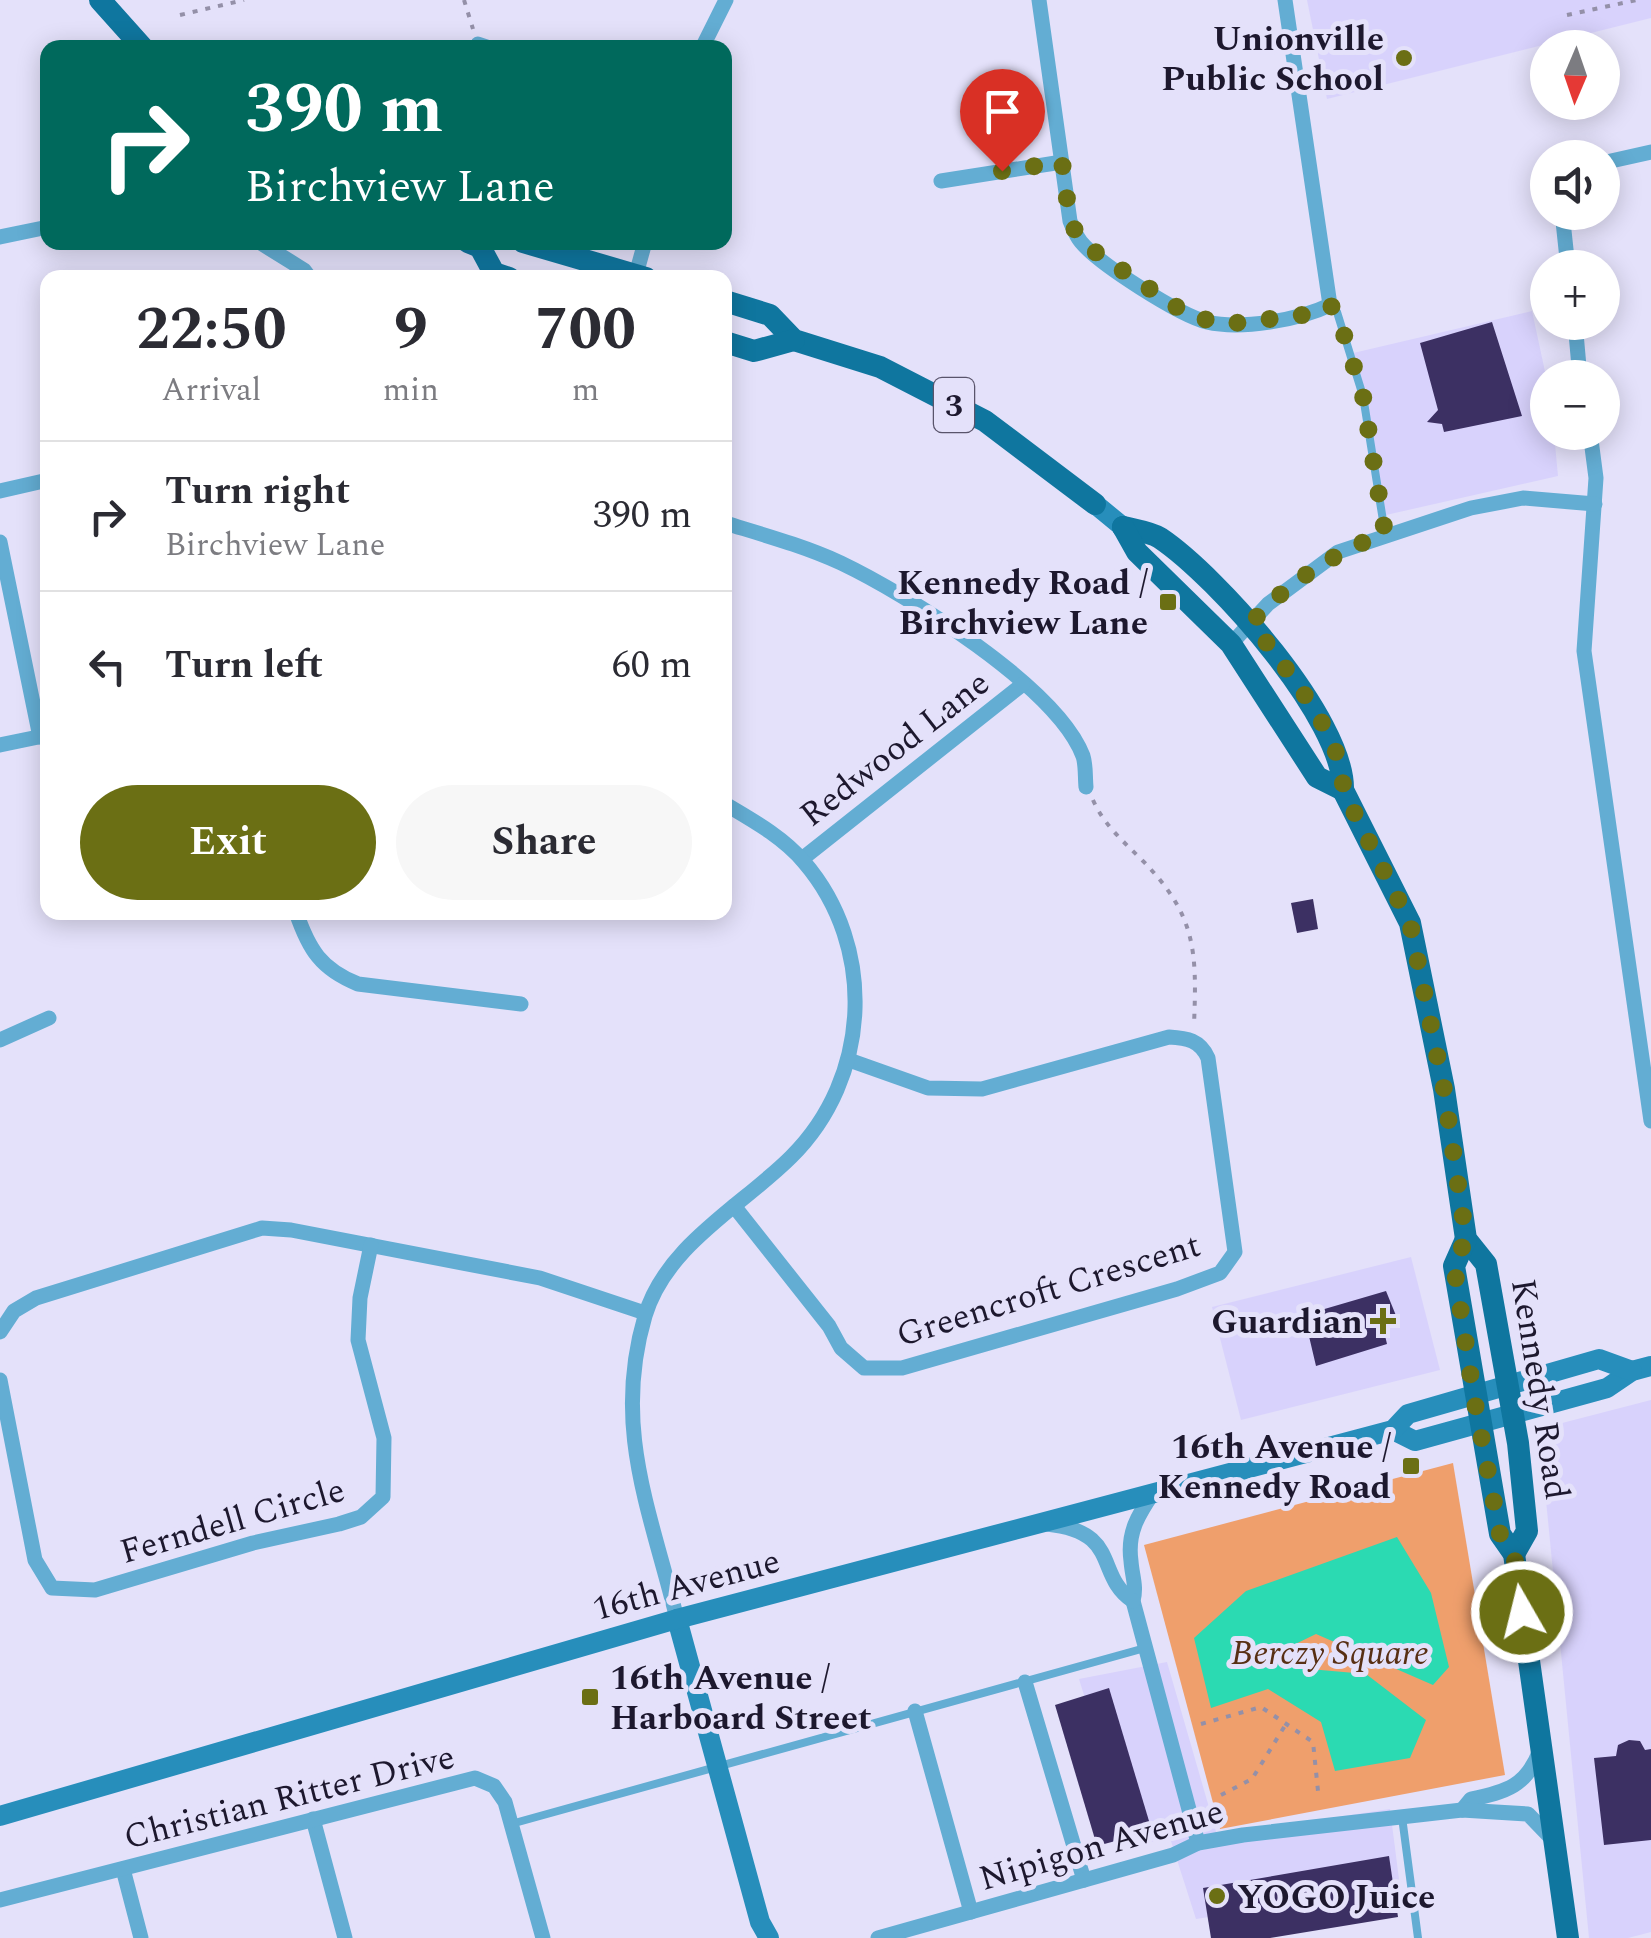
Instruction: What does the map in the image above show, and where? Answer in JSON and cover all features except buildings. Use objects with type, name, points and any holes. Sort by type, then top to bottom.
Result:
[{"type":"main road","points":[[100,0],[136,40]]},
{"type":"main road","points":[[550,250],[619,270]]},
{"type":"main road","name":"Kennedy Road","points":[[732,303],[770,314],[794,340],[880,368],[985,421],[1095,504],[1123,527],[1137,552],[1231,644],[1317,777],[1343,790]]},
{"type":"main road","name":"Kennedy Road","points":[[732,344],[754,351],[794,340]]},
{"type":"main road","name":"Kennedy Road","points":[[1123,527],[1158,536],[1252,622],[1304,694],[1344,768],[1343,790],[1410,923],[1444,1089],[1466,1238],[1486,1264],[1509,1386],[1527,1531],[1514,1554]]},
{"type":"main road","name":"Kennedy Road","points":[[1466,1238],[1454,1266],[1500,1534],[1514,1554],[1568,1938]]},
{"type":"main road","name":"16th Avenue","points":[[0,1816],[677,1619],[1394,1430],[1408,1414],[1599,1359],[1642,1368]]},
{"type":"main road","name":"16th Avenue","points":[[1394,1430],[1414,1442],[1607,1388],[1642,1368]]},
{"type":"main road","points":[[677,1619],[760,1922],[769,1938]]},
{"type":"street","points":[[706,40],[726,0]]},
{"type":"street","points":[[1039,0],[1070,221],[1082,243],[1190,316],[1227,324],[1311,314],[1330,305],[1285,0]]},
{"type":"street","points":[[1620,159],[1651,152]]},
{"type":"street","points":[[940,181],[1062,162]]},
{"type":"street","points":[[0,237],[40,230]]},
{"type":"street","points":[[272,250],[304,270]]},
{"type":"street","points":[[1591,450],[1594,504],[1584,651],[1651,1120]]},
{"type":"street","points":[[0,491],[40,482]]},
{"type":"street","points":[[1231,644],[1268,604],[1338,552],[1385,533],[1522,498],[1594,504]]},
{"type":"street","name":"Redwood Lane","points":[[732,525],[837,562],[897,592],[1022,684],[1066,729],[1083,757],[1086,786]]},
{"type":"street","points":[[0,542],[40,718]]},
{"type":"street","name":"Redwood Lane","points":[[802,859],[1022,684]]},
{"type":"street","points":[[0,745],[40,737]]},
{"type":"street","points":[[677,1619],[643,1498],[629,1417],[631,1374],[645,1313],[658,1287],[700,1234],[813,1132],[850,1060],[856,977],[852,956],[819,882],[802,859],[732,809]]},
{"type":"street","points":[[300,920],[324,969],[358,984],[520,1004]]},
{"type":"street","points":[[0,1040],[49,1018]]},
{"type":"street","points":[[850,1060],[928,1088],[970,1089],[1169,1037],[1193,1041]]},
{"type":"street","name":"Greencroft Crescent","points":[[734,1206],[829,1326],[841,1348],[864,1368],[902,1368],[1209,1278],[1226,1265],[1236,1242],[1208,1058],[1203,1047],[1193,1041]]},
{"type":"street","points":[[0,1332],[14,1310],[36,1298],[224,1236],[262,1228],[371,1244],[540,1278],[645,1313]]},
{"type":"street","name":"Ferndell Circle","points":[[0,1380],[35,1560],[52,1588],[95,1590],[252,1543],[361,1517],[384,1497],[386,1460],[384,1438],[358,1340],[371,1244]]},
{"type":"street","points":[[1153,1493],[1136,1518],[1130,1539],[1136,1587],[1133,1602],[1198,1843]]},
{"type":"street","points":[[1040,1523],[1088,1535],[1105,1552],[1122,1594],[1133,1602]]},
{"type":"street","points":[[1025,1682],[1084,1880]]},
{"type":"street","points":[[915,1711],[971,1912]]},
{"type":"street","name":"Nipigon Avenue","points":[[1462,1810],[1471,1799],[1503,1793],[1526,1780],[1542,1748]]},
{"type":"street","name":"Christian Ritter Drive","points":[[0,1900],[475,1778],[500,1792],[543,1938]]},
{"type":"street","name":"Nipigon Avenue","points":[[878,1938],[1084,1880],[1198,1843],[1462,1810],[1528,1814],[1555,1842]]},
{"type":"street","points":[[313,1819],[345,1938]]},
{"type":"street","points":[[123,1869],[141,1938]]},
{"type":"lane","points":[[1330,305],[1337,312],[1363,396],[1385,533]]},
{"type":"lane","points":[[511,1824],[1144,1648]]},
{"type":"lane","points":[[1402,1817],[1418,1938]]},
{"type":"path","points":[[180,15],[244,0]]},
{"type":"path","points":[[464,0],[481,40]]},
{"type":"path","points":[[1567,16],[1637,0]]},
{"type":"path","points":[[1086,786],[1102,820],[1169,888],[1191,928],[1193,1041]]},
{"type":"path","points":[[1201,1724],[1260,1707],[1313,1742],[1318,1791]]},
{"type":"path","points":[[1221,1795],[1252,1779],[1286,1724]]},
{"type":"shaded area","name":"Unionville Public School","points":[[1307,0],[1651,0],[1651,18],[1603,30],[1530,30],[1530,48],[1327,99]]},
{"type":"shaded area","points":[[1530,311],[1530,340],[1538,340],[1542,360],[1530,360],[1530,450],[1556,450],[1558,476],[1386,515],[1349,354]]},
{"type":"shaded area","points":[[1411,1257],[1440,1370],[1241,1420],[1212,1307]]},
{"type":"shaded area","points":[[1651,1400],[1651,1932],[1628,1938],[1589,1938],[1539,1429]]},
{"type":"shaded area","points":[[1397,1537],[1431,1593],[1449,1667],[1433,1685],[1316,1634],[1279,1652],[1298,1668],[1366,1674],[1426,1720],[1410,1758],[1335,1771],[1321,1722],[1268,1689],[1211,1708],[1194,1638],[1246,1591]]},
{"type":"shaded area","points":[[1167,1662],[1217,1835],[1390,1809],[1400,1887],[1196,1919],[1170,1838],[1131,1846],[1079,1679]]},
{"type":"green space","name":"Berczy Square","points":[[1453,1463],[1505,1775],[1220,1829],[1144,1545]]},
{"type":"place","name":"Unionville Public School","points":[[1404,58]]},
{"type":"place","name":"Kennedy Road / Birchview Lane","points":[[1168,602]]},
{"type":"place","name":"Guardian","points":[[1383,1321]]},
{"type":"place","name":"16th Avenue / Kennedy Road","points":[[1411,1466]]},
{"type":"place","name":"16th Avenue / Harboard Street","points":[[590,1697]]},
{"type":"place","name":"YOGO Juice","points":[[1217,1896]]},
{"type":"route","points":[[1002,171],[1062,162],[1070,221],[1082,243],[1190,316],[1227,324],[1311,314],[1330,305],[1337,312],[1363,396],[1385,533],[1338,552],[1268,604],[1252,622],[1304,694],[1344,768],[1343,790],[1410,923],[1444,1089],[1466,1238],[1454,1266],[1474,1398],[1500,1534],[1514,1554],[1522,1612]]}]
